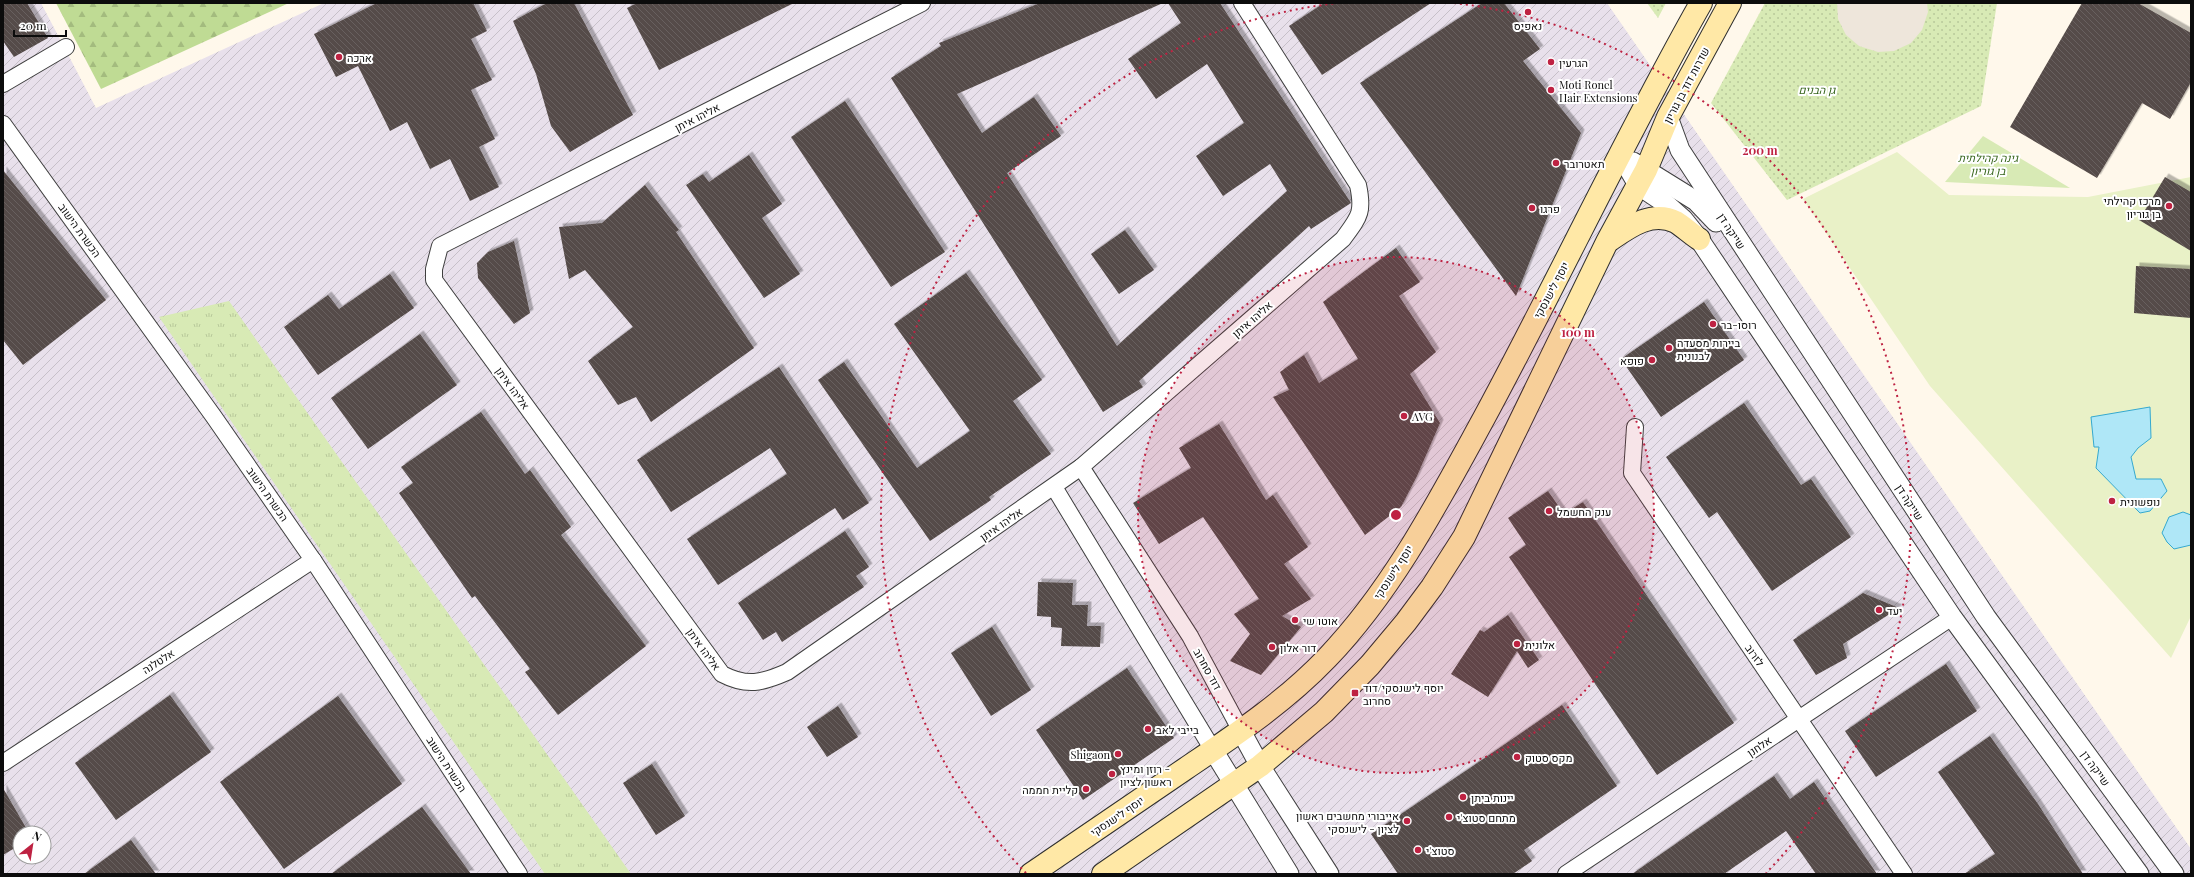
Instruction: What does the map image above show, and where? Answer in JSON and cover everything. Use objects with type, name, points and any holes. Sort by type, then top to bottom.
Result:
[{"type":"main road","points":[[1620,154],[1701,3]]},
{"type":"main road","name":"שדרות דוד בן גוריון","points":[[1642,178],[1668,117],[1730,3]]},
{"type":"main road","name":"יוסף לישנסקי","points":[[1031,874],[1241,731],[1288,696],[1326,658],[1362,618],[1385,586],[1440,498],[1569,256],[1620,154]]},
{"type":"main road","points":[[1103,874],[1260,766],[1324,712],[1370,665],[1406,622],[1432,586],[1464,536],[1607,242],[1642,178]]},
{"type":"main road","points":[[1607,242],[1634,224],[1655,218],[1675,222],[1699,239]]},
{"type":"street","name":"אליהו איתן","points":[[922,3],[440,246],[434,269],[434,280],[722,674],[735,681],[749,683],[768,680],[787,672],[1082,467],[1343,239],[1359,217],[1361,199],[1358,185],[1242,3]]},
{"type":"street","points":[[3,84],[66,47]]},
{"type":"street","name":"שייקה דן","points":[[1668,117],[1680,150],[1744,250],[1986,617],[2174,874]]},
{"type":"street","name":"הכשרת הישוב","points":[[3,124],[214,417],[313,560],[519,874]]},
{"type":"street","points":[[1620,154],[1665,203],[1683,219],[1699,239],[1952,617],[2139,874]]},
{"type":"street","points":[[1642,178],[1696,201],[1744,250]]},
{"type":"street","name":"לזרוב","points":[[1635,427],[1632,473],[1904,874]]},
{"type":"street","name":"דוד סחרוב","points":[[1082,467],[1190,636],[1260,766],[1329,874]]},
{"type":"street","points":[[1054,487],[1233,785],[1289,874]]},
{"type":"street","name":"אלטלנה","points":[[3,763],[313,560]]},
{"type":"street","name":"אלחנן","points":[[1566,874],[1952,617]]},
{"type":"shaded area","points":[[3,3],[41,3],[96,108],[324,3],[1607,3],[2191,849],[2191,874],[3,874]]},
{"type":"shaded area","points":[[1837,3],[1927,3],[1928,12],[1922,30],[1911,43],[1894,51],[1878,52],[1859,46],[1846,35],[1838,19]]},
{"type":"green space","points":[[56,3],[289,3],[101,89]]},
{"type":"green space","points":[[1647,3],[1666,3],[1658,18]]},
{"type":"green space","name":"גן הבנים","points":[[1765,3],[1997,3],[1981,106],[1787,200],[1711,103]]},
{"type":"green space","name":"גינה קהילתית בן גוריון","points":[[1983,136],[2070,188],[1945,182]]},
{"type":"green space","name":"נופשונית","points":[[1897,152],[1949,195],[2088,197],[2191,177],[2191,616],[2171,658],[1930,386],[1803,199]]},
{"type":"green space","points":[[229,301],[631,874],[545,874],[159,317]]},
{"type":"water","points":[[2150,407],[2151,438],[2138,448],[2131,457],[2136,479],[2161,479],[2167,491],[2150,511],[2140,513],[2096,468],[2099,447],[2094,447],[2091,417]]},
{"type":"water","points":[[2183,512],[2191,515],[2191,545],[2174,549],[2167,542],[2162,533],[2169,517]]},
{"type":"building","points":[[3,3],[27,3],[48,38],[14,57],[3,41]]},
{"type":"building","points":[[377,3],[473,3],[487,31],[471,39],[492,80],[471,90],[495,139],[479,147],[499,187],[470,201],[450,159],[430,169],[407,122],[390,131],[358,66],[336,77],[314,34]]},
{"type":"building","points":[[547,3],[574,3],[633,115],[570,152],[551,126],[536,74],[513,21]]},
{"type":"building","points":[[637,3],[794,3],[659,70],[627,8]]},
{"type":"building","points":[[1040,3],[1163,3],[957,94],[982,133],[1034,97],[1061,136],[1007,173],[1117,346],[1287,191],[1270,164],[1223,196],[1196,156],[1244,123],[1207,64],[1156,99],[1128,59],[1181,23],[1168,3],[1220,3],[1351,203],[1311,229],[1309,226],[1139,381],[1143,387],[1103,412],[891,78],[941,46],[939,43]]},
{"type":"building","points":[[1324,3],[1431,3],[1322,75],[1289,26]]},
{"type":"building","points":[[1482,3],[1504,3],[1540,49],[1523,61],[1581,133],[1516,296],[1360,83]]},
{"type":"building","points":[[2082,3],[2138,3],[2191,33],[2191,82],[2170,119],[2142,103],[2097,178],[2010,127]]},
{"type":"building","points":[[845,101],[945,252],[891,287],[791,137]]},
{"type":"building","points":[[749,155],[782,204],[762,218],[800,274],[764,298],[686,185],[703,174],[709,182]]},
{"type":"building","points":[[3,170],[106,300],[23,365],[3,340]]},
{"type":"building","name":"מרכז קהילתי בן גוריון","points":[[2165,177],[2191,192],[2191,251],[2139,220]]},
{"type":"building","points":[[645,185],[679,230],[676,232],[754,348],[651,422],[636,397],[618,405],[588,361],[633,327],[585,270],[569,279],[559,227],[602,223]]},
{"type":"building","points":[[1125,230],[1154,270],[1119,294],[1091,254]]},
{"type":"building","points":[[514,241],[530,313],[514,324],[478,278],[477,263],[488,252]]},
{"type":"building","points":[[1396,248],[1420,282],[1399,296],[1436,352],[1410,374],[1440,423],[1417,476],[1401,507],[1365,535],[1273,397],[1289,390],[1280,372],[1304,355],[1319,383],[1358,359],[1323,302]]},
{"type":"building","points":[[2136,266],[2191,269],[2191,318],[2134,313]]},
{"type":"building","points":[[966,273],[1042,380],[1013,401],[1051,454],[989,497],[991,500],[930,541],[818,380],[844,362],[917,468],[970,431],[894,324]]},
{"type":"building","points":[[390,274],[414,308],[318,375],[284,327],[328,295],[339,309]]},
{"type":"building","points":[[1704,302],[1744,360],[1661,417],[1621,359]]},
{"type":"building","points":[[420,334],[457,385],[368,449],[331,398]]},
{"type":"building","points":[[779,367],[869,503],[843,520],[835,508],[718,585],[687,539],[787,474],[770,448],[671,512],[637,460]]},
{"type":"building","points":[[1744,403],[1801,485],[1811,479],[1851,537],[1772,591],[1717,512],[1709,518],[1666,457]]},
{"type":"building","points":[[481,412],[525,474],[530,470],[571,527],[561,535],[646,646],[558,715],[525,672],[530,669],[475,596],[472,598],[399,493],[413,483],[401,467]]},
{"type":"building","points":[[1219,424],[1266,500],[1273,495],[1308,547],[1284,564],[1311,599],[1282,616],[1301,627],[1261,675],[1230,661],[1250,634],[1234,614],[1259,599],[1203,517],[1159,544],[1133,503],[1191,468],[1179,448]]},
{"type":"building","points":[[1548,491],[1564,514],[1583,502],[1734,723],[1657,775],[1509,557],[1526,545],[1508,518]]},
{"type":"building","points":[[845,531],[869,567],[856,576],[864,587],[782,642],[776,632],[763,640],[738,603]]},
{"type":"building","points":[[1038,582],[1073,583],[1072,605],[1088,605],[1087,626],[1101,626],[1100,647],[1061,646],[1062,628],[1051,627],[1051,617],[1037,616]]},
{"type":"building","points":[[1863,593],[1899,608],[1843,644],[1847,658],[1816,675],[1793,640]]},
{"type":"building","points":[[1508,615],[1539,660],[1528,668],[1517,651],[1488,697],[1451,674],[1480,630],[1484,632]]},
{"type":"building","points":[[992,627],[1031,690],[991,716],[951,653]]},
{"type":"building","points":[[1946,664],[1977,711],[1876,777],[1845,731]]},
{"type":"building","points":[[1127,668],[1174,738],[1083,800],[1036,730]]},
{"type":"building","points":[[170,695],[211,752],[116,820],[75,763]]},
{"type":"building","points":[[338,696],[402,784],[284,869],[220,782]]},
{"type":"building","points":[[1562,705],[1617,786],[1524,850],[1532,861],[1513,874],[1398,874],[1371,834]]},
{"type":"building","points":[[838,706],[858,737],[827,757],[807,727]]},
{"type":"building","points":[[1990,736],[2038,804],[2083,874],[1964,874],[1995,854],[1938,772]]},
{"type":"building","points":[[652,764],[685,816],[656,835],[623,783]]},
{"type":"building","points":[[1774,776],[1790,799],[1814,782],[1877,874],[1816,874],[1786,831],[1724,874],[1632,874]]},
{"type":"building","points":[[3,788],[24,825],[12,825],[12,850],[3,855]]},
{"type":"building","points":[[422,807],[471,874],[331,874]]},
{"type":"building","points":[[131,840],[156,874],[84,874]]},
{"type":"place","name":"נאפיס","points":[[1528,12]]},
{"type":"place","name":"ארכה","points":[[339,57]]},
{"type":"place","name":"הגרעין","points":[[1551,62]]},
{"type":"place","name":"Moti Ronel Hair Extensions","points":[[1551,90]]},
{"type":"place","name":"תאטרובר","points":[[1556,163]]},
{"type":"place","name":"מרכז קהילתי בן גוריון","points":[[2169,206]]},
{"type":"place","name":"פרגו","points":[[1532,208]]},
{"type":"place","name":"רוסו-בר","points":[[1713,324]]},
{"type":"place","name":"ביירות מסעדה לבנונית","points":[[1669,348]]},
{"type":"place","name":"פופא","points":[[1652,360]]},
{"type":"place","name":"AVG","points":[[1404,416]]},
{"type":"place","name":"נופשונית","points":[[2112,501]]},
{"type":"place","name":"ענק החשמל","points":[[1549,511]]},
{"type":"place","name":"יעד","points":[[1879,610]]},
{"type":"place","name":"אוטו שי","points":[[1295,620]]},
{"type":"place","name":"אלונית","points":[[1517,644]]},
{"type":"place","name":"דור אלון","points":[[1272,647]]},
{"type":"place","name":"יוסף לישנסקי/דוד סחרוב","points":[[1355,693]]},
{"type":"place","name":"בייבי לאב","points":[[1148,729]]},
{"type":"place","name":"Shigaon","points":[[1118,754]]},
{"type":"place","name":"מקס סטוק","points":[[1517,757]]},
{"type":"place","name":"רוזן ומינץ - ראשון לציון","points":[[1112,774]]},
{"type":"place","name":"קליית חממה","points":[[1086,789]]},
{"type":"place","name":"יינות ביתן","points":[[1463,797]]},
{"type":"place","name":"מתחם סטוצ'י","points":[[1449,817]]},
{"type":"place","name":"אייבורי מחשבים ראשון לציון - לישנסקי","points":[[1407,821]]},
{"type":"place","name":"סטוצ'י","points":[[1418,850]]}]
